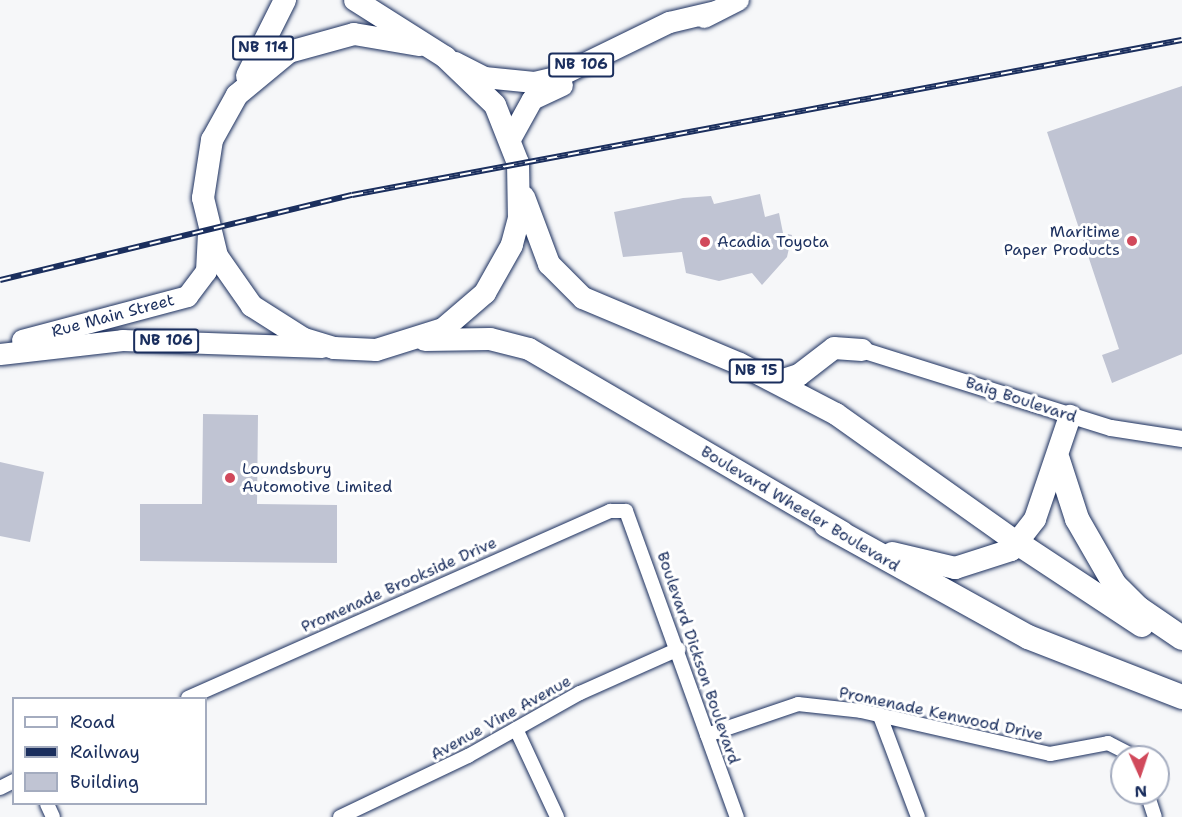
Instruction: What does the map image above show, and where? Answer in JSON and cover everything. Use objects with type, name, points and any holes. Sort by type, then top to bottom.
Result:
[{"type":"highway","name":"NB 114","points":[[237,95],[285,0]]},
{"type":"highway","points":[[355,0],[420,45],[445,57],[473,78],[511,137],[521,190],[512,244],[485,293],[450,323],[417,340],[376,350],[334,348],[295,335],[252,306],[217,256],[207,226],[205,168],[220,120],[237,95],[289,52],[320,39],[365,34],[420,45]]},
{"type":"highway","name":"NB 15","points":[[521,190],[549,264],[572,290],[777,381],[882,445],[1106,604],[1182,643]]},
{"type":"highway","name":"Boulevard Wheeler Boulevard","points":[[417,340],[490,339],[529,350],[826,525],[1028,637],[1182,698]]},
{"type":"highway","points":[[777,381],[799,375],[834,348],[862,350]]},
{"type":"highway","points":[[826,525],[903,558],[944,568],[984,562],[1019,544],[1058,460],[1070,416]]},
{"type":"highway","points":[[1058,460],[1077,519],[1115,585],[1182,638]]},
{"type":"main road","name":"NB 106","points":[[511,137],[532,99],[738,0]]},
{"type":"main road","name":"NB 106","points":[[445,57],[484,77],[534,82],[556,77],[669,22],[715,11]]},
{"type":"main road","name":"Rue Main Street","points":[[0,346],[187,296],[206,271],[207,226]]},
{"type":"main road","name":"Rue Main Street","points":[[0,354],[122,340],[334,348]]},
{"type":"street","name":"Baig Boulevard","points":[[862,350],[1070,416],[1182,439]]},
{"type":"street","name":"Promenade Brookside Drive","points":[[192,697],[610,511],[626,512]]},
{"type":"street","name":"Boulevard Dickson Boulevard","points":[[626,512],[679,649],[737,817]]},
{"type":"street","name":"Avenue Vine Avenue","points":[[340,817],[679,649]]},
{"type":"street","name":"Promenade Kenwood Drive","points":[[707,735],[798,704],[880,716],[1050,753],[1108,743],[1112,745]]},
{"type":"street","points":[[880,716],[918,817]]},
{"type":"street","points":[[516,729],[557,817]]},
{"type":"building","name":"Maritime Paper Products","points":[[1182,86],[1182,354],[1112,383],[1102,355],[1119,349],[1047,132]]},
{"type":"building","name":"Acadia Toyota","points":[[760,194],[765,217],[779,213],[783,233],[792,235],[787,257],[762,285],[752,273],[719,281],[686,273],[682,252],[623,257],[614,212],[683,198],[711,196],[714,204]]},
{"type":"building","name":"Loundsbury Automotive Limited","points":[[203,414],[258,415],[257,504],[337,505],[337,563],[140,561],[140,504],[202,504]]},
{"type":"building","points":[[0,462],[44,472],[30,542],[0,536]]},
{"type":"railway","points":[[0,280],[352,195],[1182,40]]},
{"type":"place","name":"Maritime Paper Products","points":[[1132,241]]},
{"type":"place","name":"Acadia Toyota","points":[[705,242]]},
{"type":"place","name":"Loundsbury Automotive Limited","points":[[230,478]]}]
